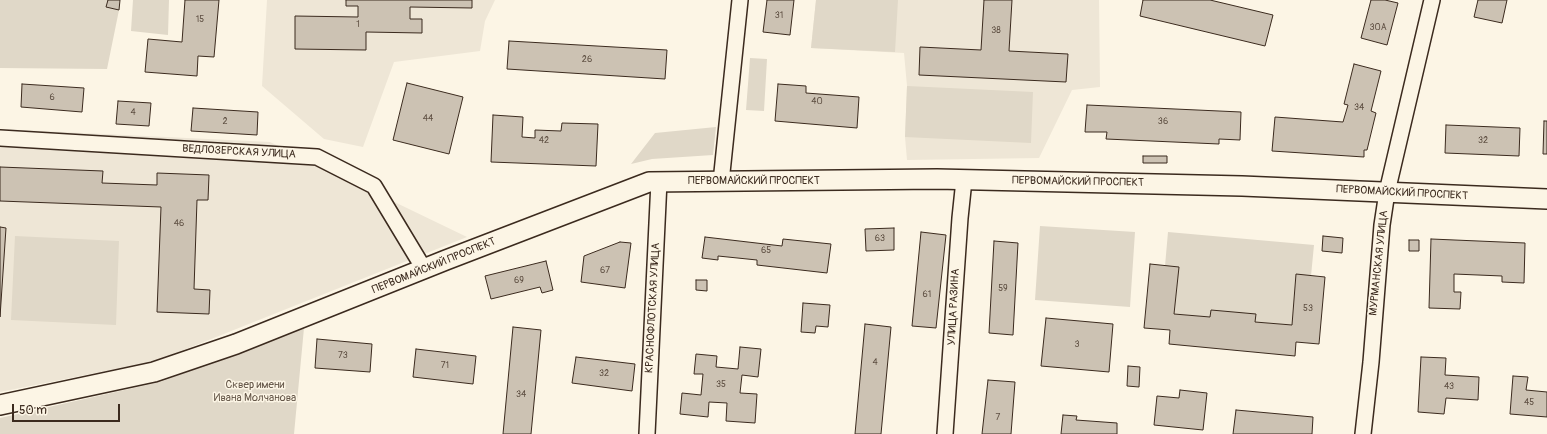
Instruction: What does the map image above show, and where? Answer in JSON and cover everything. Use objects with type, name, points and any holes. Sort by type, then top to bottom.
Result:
[{"type":"main road","name":"ПЕРВОМАЙСКИЙ ПРОСПЕКТ","points":[[0,405],[154,372],[236,344],[649,182],[937,179],[1242,186],[1547,199]]},
{"type":"street","points":[[721,182],[740,0]]},
{"type":"street","name":"МУРМАНСКАЯ УЛИЦА","points":[[1363,434],[1371,362],[1382,225],[1387,192],[1432,0]]},
{"type":"street","name":"ВЕДЛОЗЕРСКАЯ УЛИЦА","points":[[0,138],[317,157],[374,186],[424,270]]},
{"type":"street","name":"УЛИЦА РАЗИНА","points":[[945,434],[964,180]]},
{"type":"street","name":"КРАСНОФЛОТСКАЯ УЛИЦА","points":[[647,434],[659,181]]},
{"type":"shaded area","points":[[267,0],[495,0],[485,21],[480,51],[394,62],[363,147],[324,139],[262,86]]},
{"type":"shaded area","points":[[816,0],[1099,0],[1100,87],[1072,90],[1039,158],[907,160],[905,137],[907,86],[904,53],[811,48]]},
{"type":"shaded area","points":[[0,129],[270,142],[467,237],[156,361],[0,392]]},
{"type":"green space","points":[[0,0],[108,0],[107,7],[119,10],[107,69],[0,68]]},
{"type":"green space","points":[[133,0],[169,0],[168,35],[131,31]]},
{"type":"green space","points":[[816,0],[898,0],[895,52],[811,48]]},
{"type":"green space","points":[[750,58],[767,59],[764,111],[746,110]]},
{"type":"green space","points":[[907,86],[1033,92],[1031,143],[905,137]]},
{"type":"green space","points":[[716,127],[713,155],[652,159],[631,164],[655,133]]},
{"type":"green space","points":[[1040,226],[1135,232],[1130,307],[1035,300]]},
{"type":"green space","points":[[1168,232],[1314,245],[1311,276],[1296,275],[1292,325],[1255,322],[1211,310],[1210,317],[1174,314],[1179,267],[1165,266]]},
{"type":"green space","points":[[15,236],[119,241],[116,325],[11,320]]},
{"type":"green space","name":"Сквер имени Ивана Молчанова","points":[[304,328],[294,434],[0,434],[0,418],[160,382]]},
{"type":"building","points":[[108,0],[120,0],[119,10],[106,7]]},
{"type":"building","points":[[185,0],[219,0],[214,57],[198,56],[197,76],[145,72],[148,39],[182,42]]},
{"type":"building","points":[[346,0],[472,0],[472,8],[410,7],[410,19],[422,19],[422,33],[366,32],[366,50],[295,49],[295,16],[358,17],[358,6],[346,6]]},
{"type":"building","points":[[767,0],[794,0],[790,35],[763,32]]},
{"type":"building","points":[[984,0],[1012,0],[1009,51],[1068,54],[1066,82],[919,75],[920,47],[981,50]]},
{"type":"building","points":[[1143,0],[1210,0],[1273,15],[1265,46],[1140,16]]},
{"type":"building","points":[[1371,0],[1385,0],[1398,3],[1387,45],[1361,38]]},
{"type":"building","points":[[1478,0],[1507,0],[1502,23],[1474,17]]},
{"type":"building","points":[[509,41],[667,50],[665,79],[507,69]]},
{"type":"building","points":[[1354,64],[1381,71],[1371,111],[1376,113],[1367,150],[1364,150],[1364,157],[1272,151],[1275,117],[1343,122],[1348,105],[1344,104]]},
{"type":"building","points":[[407,83],[463,97],[449,154],[393,140]]},
{"type":"building","points":[[22,84],[84,88],[82,112],[21,107]]},
{"type":"building","points":[[778,84],[806,86],[806,93],[859,97],[857,128],[775,121]]},
{"type":"building","points":[[118,101],[151,103],[149,126],[116,124]]},
{"type":"building","points":[[1087,105],[1241,112],[1240,140],[1219,139],[1219,144],[1106,139],[1107,132],[1085,132]]},
{"type":"building","points":[[193,108],[258,112],[257,135],[191,131]]},
{"type":"building","points":[[493,115],[523,117],[522,137],[535,138],[535,130],[561,131],[562,123],[598,124],[596,166],[491,162]]},
{"type":"building","points":[[1544,121],[1547,121],[1547,154],[1543,154]]},
{"type":"building","points":[[1446,125],[1520,128],[1519,156],[1445,153]]},
{"type":"building","points":[[1143,156],[1167,156],[1167,163],[1143,163]]},
{"type":"building","points":[[0,167],[103,171],[102,183],[157,185],[157,173],[209,175],[208,200],[197,200],[194,289],[210,290],[209,314],[157,312],[161,207],[0,201]]},
{"type":"building","points":[[0,227],[6,228],[0,317]]},
{"type":"building","points":[[894,228],[894,250],[866,251],[865,229]]},
{"type":"building","points":[[921,232],[946,235],[936,328],[912,326]]},
{"type":"building","points":[[1323,236],[1343,238],[1342,253],[1322,251]]},
{"type":"building","points":[[705,237],[782,246],[783,239],[831,244],[827,273],[757,265],[757,260],[718,256],[718,260],[702,258]]},
{"type":"building","points":[[1431,239],[1525,243],[1524,283],[1502,282],[1502,276],[1454,274],[1454,292],[1461,292],[1460,309],[1429,308]]},
{"type":"building","points":[[1409,240],[1419,240],[1419,251],[1409,251]]},
{"type":"building","points":[[994,241],[1018,243],[1013,335],[989,333]]},
{"type":"building","points":[[620,242],[631,243],[625,288],[581,282],[584,256]]},
{"type":"building","points":[[546,261],[553,290],[542,293],[540,287],[491,299],[485,276]]},
{"type":"building","points":[[1150,264],[1179,267],[1174,314],[1210,317],[1211,310],[1256,314],[1255,322],[1292,325],[1296,274],[1325,277],[1319,344],[1296,342],[1295,356],[1169,344],[1170,330],[1144,328]]},
{"type":"building","points":[[696,280],[707,280],[707,291],[696,290]]},
{"type":"building","points":[[803,303],[830,305],[828,327],[816,326],[815,333],[801,332]]},
{"type":"building","points":[[1046,318],[1113,324],[1109,372],[1041,366]]},
{"type":"building","points":[[865,324],[891,327],[881,434],[855,434]]},
{"type":"building","points":[[513,327],[541,330],[531,434],[503,434]]},
{"type":"building","points":[[317,339],[372,344],[370,372],[315,368]]},
{"type":"building","points":[[740,347],[761,349],[758,377],[742,375],[740,393],[757,394],[755,423],[726,421],[727,403],[709,402],[708,417],[680,414],[682,393],[701,395],[703,374],[694,374],[696,354],[717,356],[716,367],[738,369]]},
{"type":"building","points":[[416,349],[476,356],[473,384],[413,377]]},
{"type":"building","points":[[576,357],[635,364],[632,391],[572,383]]},
{"type":"building","points":[[1421,357],[1446,358],[1445,375],[1479,377],[1478,400],[1446,398],[1444,414],[1418,412]]},
{"type":"building","points":[[1128,366],[1140,367],[1139,387],[1127,386]]},
{"type":"building","points":[[1513,376],[1528,377],[1526,390],[1547,392],[1547,417],[1510,414]]},
{"type":"building","points":[[988,380],[1015,382],[1011,434],[982,434]]},
{"type":"building","points":[[1180,390],[1207,393],[1203,430],[1154,425],[1157,396],[1179,398]]},
{"type":"building","points":[[1236,410],[1313,417],[1312,434],[1233,434]]},
{"type":"building","points":[[1063,415],[1077,416],[1076,420],[1117,423],[1117,434],[1061,434]]}]
